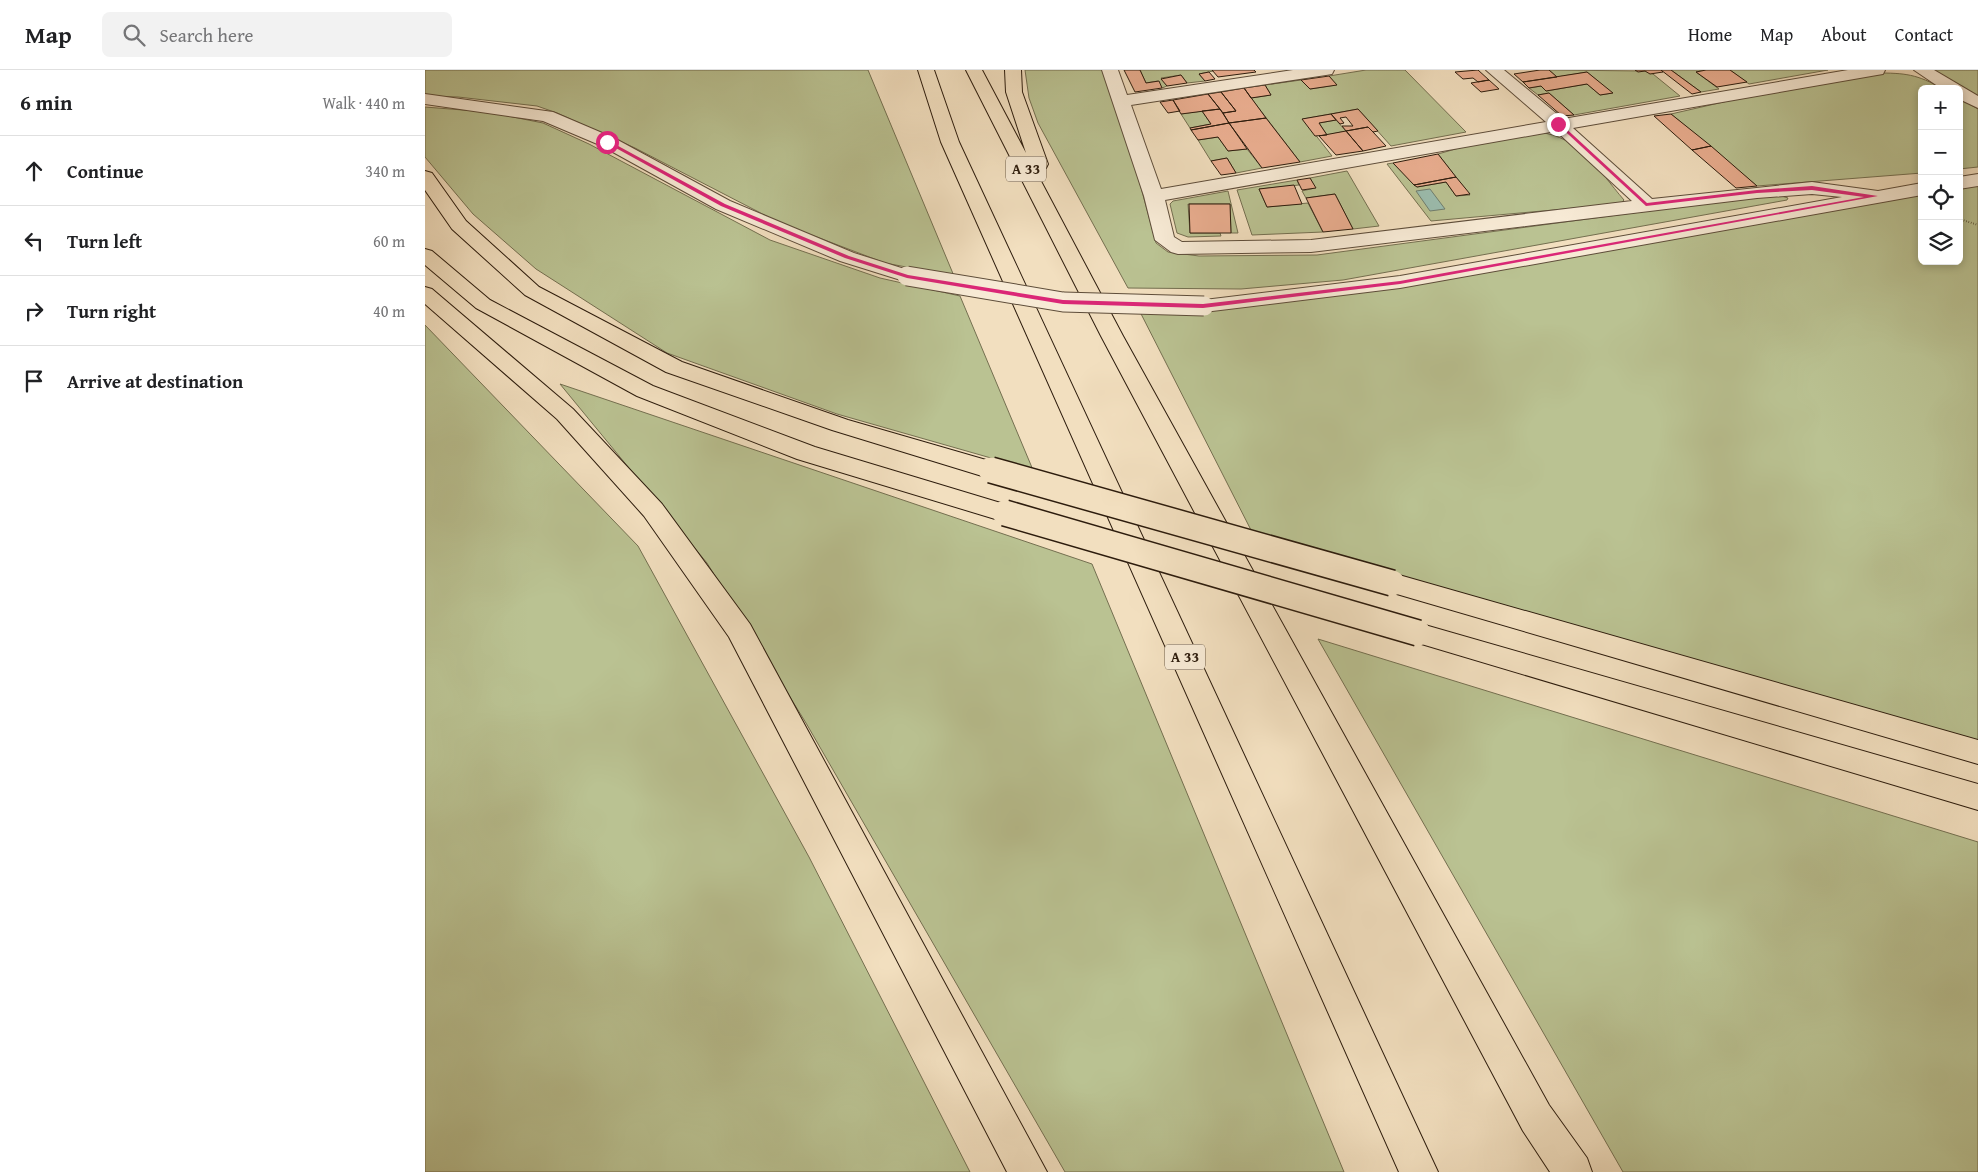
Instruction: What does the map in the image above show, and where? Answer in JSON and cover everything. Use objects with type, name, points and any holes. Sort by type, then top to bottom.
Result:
[{"type":"highway","name":"A 33","points":[[927,70],[950,142],[1419,1172]]},
{"type":"highway","name":"A 33","points":[[974,70],[1079,268],[1112,336],[1536,1118],[1558,1172]]},
{"type":"highway","points":[[1013,70],[1015,92],[1034,154],[1079,242],[1079,268]]},
{"type":"highway","points":[[425,177],[459,225],[532,291],[674,367],[840,425],[991,470],[1392,583],[1978,752]]},
{"type":"highway","points":[[425,255],[483,304],[645,391],[806,452],[1005,513],[1978,797]]},
{"type":"highway","points":[[425,293],[565,414],[653,510],[740,631],[1028,1172]]},
{"type":"highway","points":[[1536,1118],[1573,1172]]},
{"type":"street","points":[[1110,70],[1154,196],[1165,240],[1178,248],[1311,246],[1757,192],[1812,188],[1875,196]]},
{"type":"street","points":[[1122,100],[1326,70]]},
{"type":"street","points":[[1494,70],[1558,124],[1646,204]]},
{"type":"street","points":[[1154,196],[1558,124],[1877,70]]},
{"type":"street","points":[[1922,70],[1947,85]]},
{"type":"street","points":[[1963,94],[1978,103]]},
{"type":"street","points":[[431,99],[547,116],[607,142],[723,205],[847,257],[907,276],[1063,302],[1203,306],[1400,282],[1918,190]]},
{"type":"street","points":[[1963,182],[1978,180]]},
{"type":"path","points":[[1963,220],[1978,224]]},
{"type":"green space","points":[[425,70],[868,70],[954,276],[885,263],[780,223],[635,148],[537,106],[458,97],[425,96]]},
{"type":"green space","points":[[1025,70],[1102,70],[1130,147],[1156,243],[1168,252],[1199,256],[1317,255],[1775,194],[1788,198],[1787,200],[1343,280],[1241,289],[1128,288],[1038,123],[1029,98]]},
{"type":"green space","points":[[1140,70],[1213,71],[1199,74],[1205,81],[1187,83],[1181,75],[1161,78],[1167,86],[1162,88],[1158,81],[1146,83]]},
{"type":"green space","points":[[1366,70],[1405,70],[1466,132],[1391,146],[1358,109],[1303,119],[1332,156],[1300,162],[1251,98],[1271,95],[1265,85],[1301,80],[1310,89],[1336,85],[1329,76]]},
{"type":"green space","points":[[1549,70],[1645,71],[1653,74],[1680,96],[1574,115],[1549,93],[1538,95],[1529,88],[1541,86],[1546,91],[1587,84],[1600,95],[1612,93],[1587,72],[1557,77]]},
{"type":"green space","points":[[1671,70],[1706,70],[1696,72],[1719,89],[1701,92]]},
{"type":"green space","points":[[1730,70],[1828,70],[1749,84]]},
{"type":"green space","points":[[1933,70],[1978,70],[1978,96],[1963,87],[1963,85],[1959,85]]},
{"type":"green space","points":[[1876,73],[1911,75],[1926,80],[1935,85],[1918,85],[1918,173],[1757,186],[1671,114],[1754,95]]},
{"type":"green space","points":[[1963,100],[1978,109],[1978,167],[1963,169]]},
{"type":"green space","points":[[425,107],[488,112],[543,123],[589,144],[770,240],[880,278],[960,296],[1033,470],[837,414],[667,353],[536,269],[473,214],[425,157]]},
{"type":"green space","points":[[1202,111],[1211,124],[1190,128],[1181,114]]},
{"type":"green space","points":[[1336,120],[1346,131],[1327,135],[1319,123]]},
{"type":"green space","points":[[1538,132],[1553,135],[1577,148],[1597,167],[1624,200],[1620,204],[1431,221],[1387,164],[1393,163],[1417,187],[1446,182],[1456,196],[1470,195],[1438,154],[1473,144]]},
{"type":"green space","points":[[1218,137],[1228,151],[1247,149],[1262,168],[1236,173],[1227,158],[1211,161],[1198,140]]},
{"type":"green space","points":[[1347,171],[1379,226],[1353,229],[1335,194],[1306,198],[1302,191],[1315,188],[1310,178]]},
{"type":"green space","points":[[1297,180],[1299,185],[1259,189],[1267,207],[1308,203],[1323,232],[1252,235],[1237,190]]},
{"type":"green space","points":[[1978,180],[1978,752],[1253,534],[1136,304],[1204,306],[1400,282],[1918,190],[1918,265],[1963,265],[1963,182]]},
{"type":"green space","points":[[1228,191],[1238,233],[1231,233],[1230,204],[1188,204],[1190,233],[1220,233],[1221,236],[1188,237],[1177,233],[1170,204],[1173,201]]},
{"type":"green space","points":[[425,325],[638,546],[809,857],[970,1172],[425,1172]]},
{"type":"green space","points":[[560,384],[1092,564],[1344,1172],[1065,1172],[806,723],[707,563]]},
{"type":"green space","points":[[1318,639],[1978,842],[1978,1172],[1623,1172]]},
{"type":"shaded area","points":[[1430,189],[1445,209],[1430,211],[1416,191]]},
{"type":"building","points":[[1124,70],[1140,70],[1146,83],[1159,81],[1162,88],[1135,92]]},
{"type":"building","points":[[1212,70],[1254,70],[1256,72],[1218,77]]},
{"type":"building","points":[[1478,70],[1489,80],[1478,82],[1473,78],[1463,79],[1455,72]]},
{"type":"building","points":[[1549,70],[1557,77],[1523,82],[1514,74]]},
{"type":"building","points":[[1635,70],[1661,70],[1663,72],[1650,74],[1645,71],[1638,72]]},
{"type":"building","points":[[1661,70],[1671,70],[1701,92],[1692,94]]},
{"type":"building","points":[[1730,70],[1747,82],[1717,87],[1696,72]]},
{"type":"building","points":[[1209,72],[1215,79],[1205,81],[1199,74]]},
{"type":"building","points":[[1587,72],[1613,93],[1600,95],[1587,84],[1546,91],[1541,86],[1529,88],[1523,82]]},
{"type":"building","points":[[1181,75],[1187,83],[1167,86],[1161,79]]},
{"type":"building","points":[[1329,76],[1337,85],[1310,89],[1301,80]]},
{"type":"building","points":[[1489,80],[1499,89],[1481,92],[1471,83]]},
{"type":"building","points":[[1265,85],[1271,95],[1251,98],[1244,88]]},
{"type":"building","points":[[1244,88],[1266,118],[1229,123],[1223,113],[1236,111],[1221,92]]},
{"type":"building","points":[[1221,92],[1236,111],[1223,113],[1208,94]]},
{"type":"building","points":[[1549,93],[1574,115],[1562,116],[1538,95]]},
{"type":"building","points":[[1208,94],[1220,109],[1181,114],[1173,100]]},
{"type":"building","points":[[1173,100],[1180,111],[1168,113],[1160,102]]},
{"type":"building","points":[[1220,109],[1229,123],[1191,130],[1190,128],[1211,124],[1202,111]]},
{"type":"building","points":[[1358,109],[1378,131],[1373,132],[1368,127],[1346,131],[1342,126],[1353,126],[1346,117],[1340,118],[1344,123],[1340,124],[1331,114]]},
{"type":"building","points":[[1331,114],[1336,120],[1319,123],[1327,135],[1315,136],[1302,119]]},
{"type":"building","points":[[1671,114],[1711,146],[1692,150],[1654,116]]},
{"type":"building","points":[[1266,118],[1300,162],[1262,168],[1229,123]]},
{"type":"building","points":[[1229,123],[1247,149],[1228,151],[1218,137],[1198,140],[1191,130]]},
{"type":"building","points":[[1368,127],[1386,146],[1363,151],[1346,131]]},
{"type":"building","points":[[1346,131],[1363,151],[1336,155],[1319,136]]},
{"type":"building","points":[[1711,146],[1757,186],[1736,188],[1692,150]]},
{"type":"building","points":[[1438,154],[1456,177],[1414,185],[1393,163]]},
{"type":"building","points":[[1227,158],[1236,173],[1221,175],[1211,161]]},
{"type":"building","points":[[1456,177],[1470,194],[1456,196],[1446,182],[1417,187],[1414,185]]},
{"type":"building","points":[[1310,178],[1316,188],[1302,190],[1297,180]]},
{"type":"building","points":[[1294,185],[1302,204],[1267,207],[1259,189]]},
{"type":"building","points":[[1335,194],[1353,229],[1323,232],[1306,198]]},
{"type":"building","points":[[1189,204],[1230,204],[1231,233],[1190,233]]},
{"type":"route","points":[[607,142],[723,205],[847,257],[907,276],[1063,302],[1203,306],[1400,282],[1875,196],[1812,188],[1646,204],[1558,124]]}]
